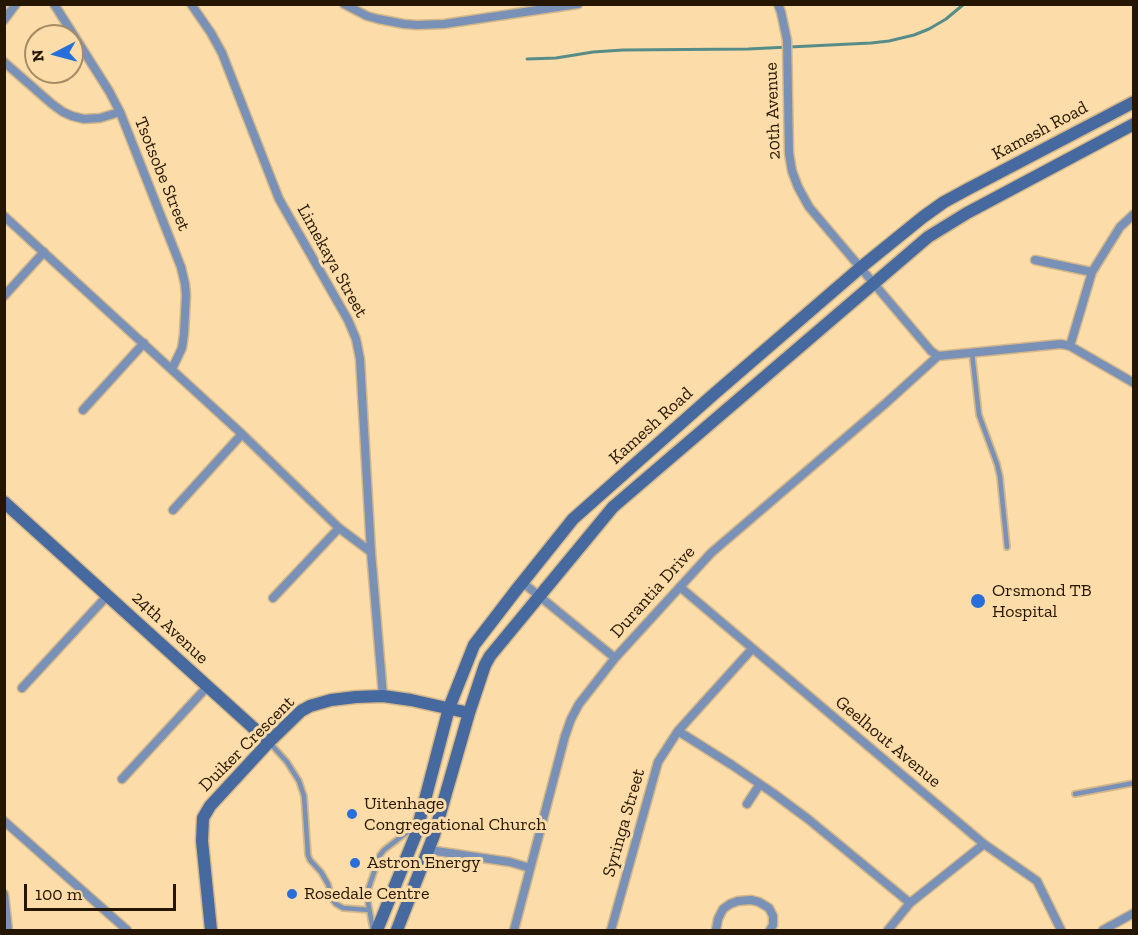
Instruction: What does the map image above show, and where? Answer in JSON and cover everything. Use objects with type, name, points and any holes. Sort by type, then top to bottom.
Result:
[{"type":"main road","name":"Kamesh Road","points":[[375,930],[416,834],[449,708],[474,645],[573,519],[860,268],[923,217],[945,202],[1134,102]]},
{"type":"main road","name":"Kamesh Road","points":[[397,930],[434,835],[485,665],[612,507],[928,237],[967,213],[1134,124]]},
{"type":"main road","name":"24th Avenue","points":[[6,506],[108,595],[269,742]]},
{"type":"main road","name":"Duiker Crescent","points":[[211,930],[202,841],[203,818],[210,806],[301,711],[332,700],[383,696],[469,713]]},
{"type":"street","points":[[4,20],[16,4]]},
{"type":"street","name":"Tsotsobe Street","points":[[54,4],[120,112],[181,267],[186,295],[183,341],[172,369]]},
{"type":"street","name":"Limekaya Street","points":[[192,4],[222,53],[279,199],[348,320],[356,339],[360,367],[371,552],[383,696]]},
{"type":"street","points":[[344,4],[367,16],[417,25],[444,24],[578,4]]},
{"type":"street","name":"20th Avenue","points":[[778,4],[787,40],[788,147],[795,180],[809,207],[931,351],[938,356]]},
{"type":"street","points":[[4,62],[57,108],[72,116],[84,119],[100,118],[120,112]]},
{"type":"street","points":[[1070,346],[1092,272],[1120,227],[1134,214]]},
{"type":"street","points":[[4,216],[242,434],[339,528],[371,552]]},
{"type":"street","points":[[4,296],[44,252]]},
{"type":"street","points":[[1035,260],[1092,272]]},
{"type":"street","points":[[83,410],[144,343]]},
{"type":"street","points":[[938,356],[1055,344],[1070,346],[1134,383]]},
{"type":"street","name":"Durantia Drive","points":[[514,930],[565,736],[579,704],[615,658],[711,553],[938,356]]},
{"type":"street","points":[[173,510],[242,434]]},
{"type":"street","points":[[273,598],[339,528]]},
{"type":"street","points":[[522,582],[615,658]]},
{"type":"street","name":"Geelhout Avenue","points":[[680,587],[984,844],[1037,880],[1061,930]]},
{"type":"street","name":"24th Avenue","points":[[22,688],[108,595]]},
{"type":"street","name":"Syringa Street","points":[[611,930],[658,762],[678,731],[752,649]]},
{"type":"street","name":"24th Avenue","points":[[122,779],[207,687]]},
{"type":"street","points":[[678,731],[760,784],[808,819],[910,903]]},
{"type":"street","points":[[747,804],[760,784]]},
{"type":"street","points":[[4,821],[127,930]]},
{"type":"street","points":[[888,930],[910,903],[984,844]]},
{"type":"street","points":[[429,850],[510,862],[530,868]]},
{"type":"street","points":[[4,894],[8,930]]},
{"type":"street","points":[[716,930],[723,909],[738,901],[750,900],[769,908],[773,916],[773,925],[770,930]]},
{"type":"street","points":[[1103,930],[1134,913]]},
{"type":"lane","points":[[972,353],[979,415],[1000,477],[1007,547]]},
{"type":"lane","points":[[269,742],[287,762],[299,781],[304,796],[308,855],[328,884],[332,899],[342,908],[369,910]]},
{"type":"lane","points":[[1076,794],[1134,783]]},
{"type":"lane","points":[[375,930],[369,910],[369,887],[380,855],[419,823]]},
{"type":"waterway","points":[[527,59],[623,50],[748,49],[889,41],[929,29],[964,4]]},
{"type":"place","name":"Orsmond TB Hospital","points":[[978,601]]},
{"type":"place","name":"Uitenhage Congregational Church","points":[[352,814]]},
{"type":"place","name":"Astron Energy","points":[[355,863]]},
{"type":"place","name":"Rosedale Centre","points":[[292,894]]}]
